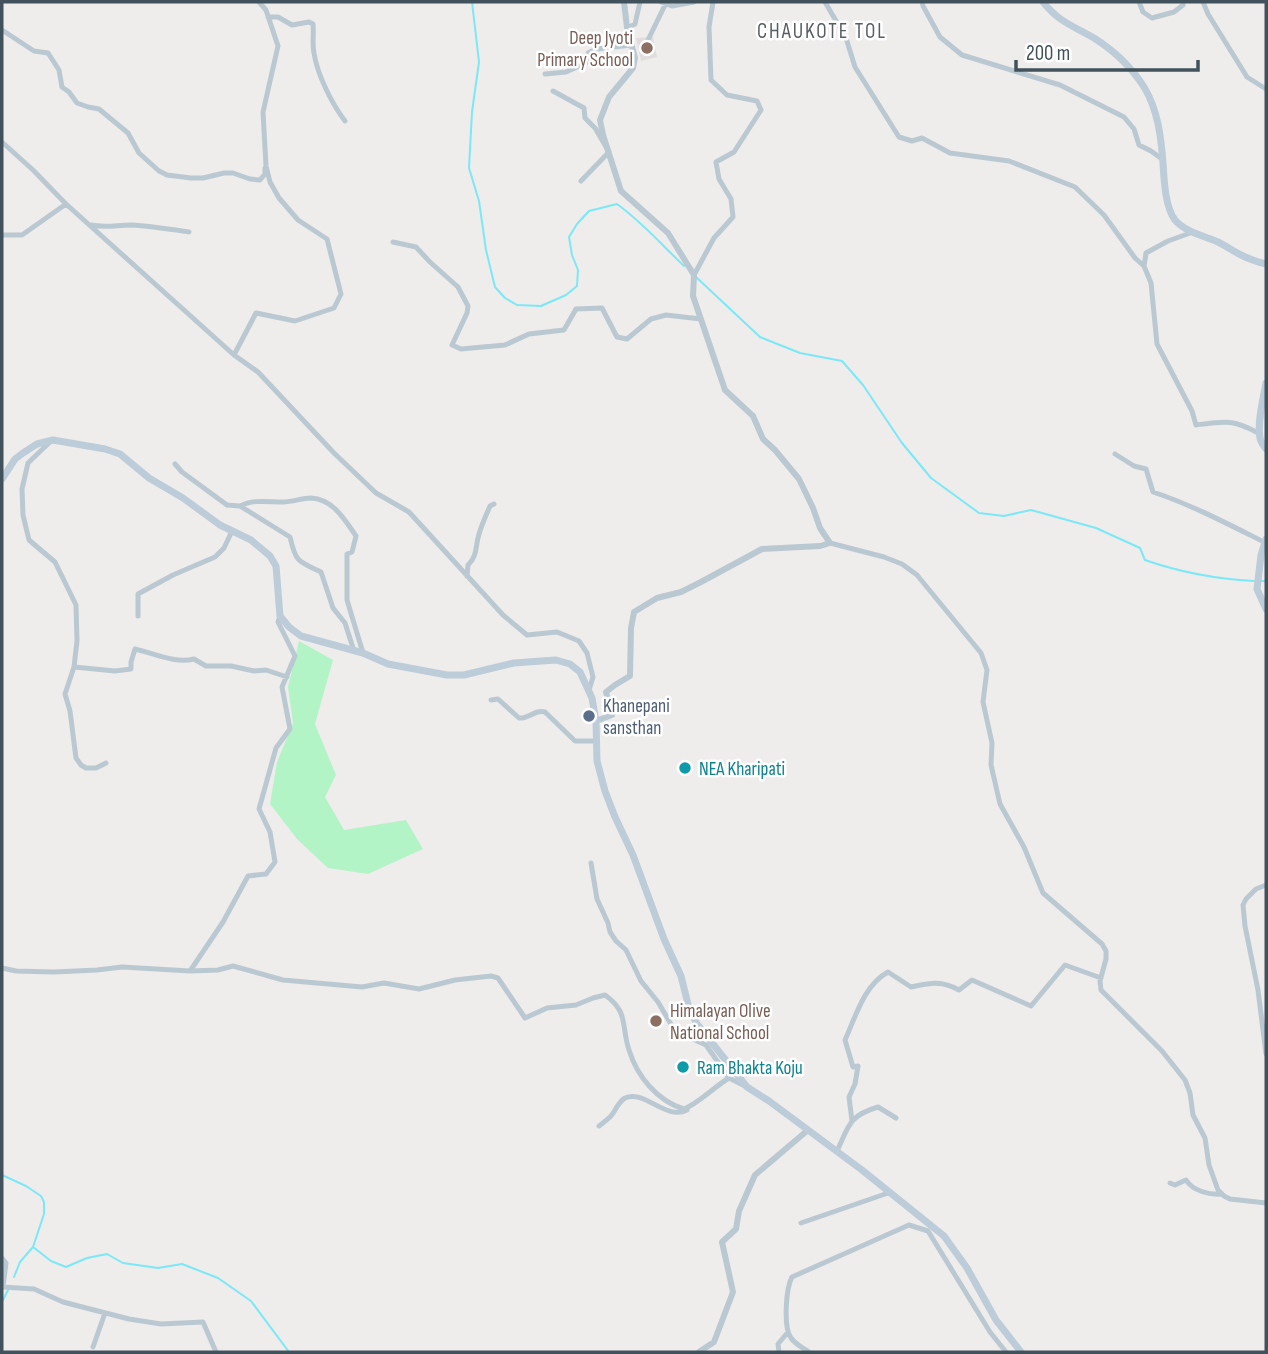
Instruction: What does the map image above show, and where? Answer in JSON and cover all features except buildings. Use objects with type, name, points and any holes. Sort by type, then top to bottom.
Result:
[{"type":"main road","points":[[1043,2],[1061,21],[1110,50],[1143,86],[1156,113],[1165,190],[1173,217],[1194,232],[1266,264]]},
{"type":"main road","points":[[1266,383],[1260,434],[1266,449]]},
{"type":"main road","points":[[2,479],[23,453],[37,444],[53,440],[120,454],[149,478],[220,525],[251,540],[270,556],[276,566],[280,616],[301,636],[358,652],[388,664],[456,676],[514,663],[556,660],[570,664],[580,672],[589,690],[596,722],[597,761],[605,791],[636,862],[697,1024],[747,1087],[837,1151],[944,1236],[967,1268],[996,1320],[1021,1352]]},
{"type":"main road","points":[[1265,541],[1257,589],[1266,609]]},
{"type":"street","points":[[2,30],[34,51],[48,53],[59,70],[62,87],[77,103],[99,109],[128,133],[139,153],[159,171],[167,175],[191,178],[233,173],[260,180],[265,174],[263,113],[278,46],[266,10],[259,2]]},
{"type":"street","points":[[624,2],[635,58],[633,68],[609,97],[600,120],[603,135],[621,191],[668,233],[694,275]]},
{"type":"street","points":[[628,28],[635,24],[640,2]]},
{"type":"street","points":[[647,42],[663,3],[672,6],[694,2]]},
{"type":"street","points":[[713,2],[709,27],[711,80],[727,95],[757,101],[761,110],[734,152],[716,162],[719,179],[731,199],[733,217],[714,238],[694,275],[693,296],[725,390],[753,416],[763,439],[799,479],[820,528],[830,543]]},
{"type":"street","points":[[825,2],[846,38],[855,67],[899,136],[912,141],[922,138],[950,153],[1009,161],[1075,187],[1104,215],[1135,258],[1144,266],[1151,283],[1157,344],[1192,411],[1196,425],[1222,422],[1242,424],[1260,434]]},
{"type":"street","points":[[922,2],[940,37],[962,55],[1060,85],[1124,117],[1134,129],[1139,145],[1163,159]]},
{"type":"street","points":[[1139,2],[1143,12],[1152,18],[1174,12],[1183,2]]},
{"type":"street","points":[[1203,2],[1247,77],[1266,89]]},
{"type":"street","points":[[268,17],[278,17],[292,25],[309,22],[313,24],[314,53],[321,79],[333,105],[345,121]]},
{"type":"street","points":[[545,74],[566,72],[586,63],[588,53],[597,49],[631,45]]},
{"type":"street","points":[[554,91],[584,108],[584,118],[595,128],[608,152]]},
{"type":"street","points":[[2,142],[88,224],[234,355],[258,372],[334,453],[376,493],[408,512],[503,615],[527,635],[557,632],[579,641],[587,653],[593,677],[589,690]]},
{"type":"street","points":[[581,181],[608,152]]},
{"type":"street","points":[[234,355],[256,313],[295,321],[334,308],[341,294],[327,239],[298,220],[270,182],[265,166]]},
{"type":"street","points":[[2,235],[22,235],[66,204]]},
{"type":"street","points":[[88,224],[111,228],[126,225],[151,226],[188,232]]},
{"type":"street","points":[[1144,266],[1146,253],[1168,241],[1194,232]]},
{"type":"street","points":[[393,242],[416,247],[458,287],[468,306],[452,345],[461,349],[505,345],[529,334],[564,330],[576,309],[602,308],[617,337],[627,339],[651,319],[666,315],[701,319]]},
{"type":"street","points":[[53,440],[28,463],[22,489],[23,516],[29,540],[55,562],[76,605],[74,667],[65,694],[76,758],[81,765],[89,769],[106,763]]},
{"type":"street","points":[[1115,454],[1133,466],[1146,469],[1153,492],[1189,505],[1265,541]]},
{"type":"street","points":[[175,464],[227,505],[240,506],[290,537],[299,562],[321,572],[333,608],[345,623],[358,652]]},
{"type":"street","points":[[240,506],[248,502],[288,502],[312,498],[330,504],[344,517],[356,536],[352,552],[346,554],[347,600],[358,652]]},
{"type":"street","points":[[467,576],[468,565],[475,559],[481,529],[490,506],[494,505]]},
{"type":"street","points":[[138,616],[138,594],[215,557],[224,548],[232,531]]},
{"type":"street","points":[[596,722],[612,715],[606,692],[630,676],[634,612],[657,598],[681,592],[762,548],[820,546],[830,543],[902,564],[917,575],[981,653],[987,670],[983,702],[991,739],[991,765],[1000,804],[1024,847],[1043,893],[1104,948],[1106,958],[1100,988],[1103,993],[1136,1023],[1185,1080],[1193,1115],[1207,1143],[1209,1165],[1218,1190],[1230,1199],[1266,1203]]},
{"type":"street","points":[[190,971],[223,922],[248,876],[266,874],[275,862],[270,832],[259,809],[276,748],[290,729],[282,687],[295,656],[278,622],[280,616]]},
{"type":"street","points":[[74,667],[115,671],[131,669],[135,649],[178,661],[194,659],[206,666],[266,670],[287,677]]},
{"type":"street","points":[[491,700],[498,699],[523,719],[540,710],[575,741],[596,741]]},
{"type":"street","points":[[591,863],[597,899],[610,932],[626,950],[641,981],[658,1002],[675,1031],[706,1045],[729,1078],[747,1087]]},
{"type":"street","points":[[1266,885],[1256,889],[1243,905],[1266,1054]]},
{"type":"street","points":[[852,1121],[849,1097],[855,1084],[858,1066],[853,1067],[845,1040],[866,995],[879,977],[888,972],[911,986],[933,982],[959,990],[972,979],[1031,1006],[1065,965],[1101,978]]},
{"type":"street","points":[[2,968],[54,972],[122,967],[190,971],[218,970],[233,966],[283,980],[362,987],[384,983],[419,989],[455,980],[491,976],[498,978],[525,1018],[547,1008],[576,1005],[605,995],[621,1010],[628,1048],[638,1073],[664,1100],[684,1110],[689,1108]]},
{"type":"street","points":[[1258,990],[1266,988]]},
{"type":"street","points":[[599,1126],[611,1116],[620,1102],[635,1096],[672,1112],[686,1112],[712,1088],[729,1078]]},
{"type":"street","points":[[837,1151],[857,1115],[878,1107],[896,1118]]},
{"type":"street","points":[[699,1352],[714,1342],[733,1292],[722,1242],[736,1229],[739,1211],[755,1175],[808,1130]]},
{"type":"street","points":[[1170,1183],[1175,1185],[1186,1180],[1194,1188],[1213,1195],[1222,1194]]},
{"type":"street","points":[[801,1223],[891,1192]]},
{"type":"street","points":[[809,1352],[794,1341],[788,1332],[787,1294],[792,1277],[909,1225],[928,1231],[990,1332],[1006,1352]]},
{"type":"street","points":[[2,1258],[6,1263],[2,1286],[34,1289],[63,1302],[161,1324],[203,1322],[216,1352]]},
{"type":"street","points":[[93,1347],[104,1313]]},
{"type":"street","points":[[779,1352],[778,1344],[788,1332]]},
{"type":"shaded area","name":"Deep Jyoti Primary School","points":[[653,37],[657,57],[641,61],[636,38]]},
{"type":"green space","points":[[299,641],[333,660],[315,724],[336,775],[325,797],[344,830],[406,820],[423,849],[368,874],[328,868],[297,839],[270,804],[277,762],[293,723],[288,687]]},
{"type":"waterway","points":[[472,2],[479,62],[472,112],[469,168],[479,201],[495,287],[505,298],[517,305],[541,306],[566,295],[577,286],[578,270],[569,237],[589,211],[617,204],[684,266]]},
{"type":"waterway","points":[[696,277],[760,337],[800,353],[842,361],[863,385],[902,443],[931,478],[979,513],[1004,516],[1031,510],[1096,528],[1140,548],[1145,560],[1198,574],[1254,581]]},
{"type":"waterway","points":[[1259,581],[1266,581]]},
{"type":"waterway","points":[[2,1175],[26,1186],[41,1196],[44,1202],[44,1214],[33,1247],[20,1262],[14,1277]]},
{"type":"waterway","points":[[33,1247],[51,1261],[66,1267],[87,1258],[107,1254],[123,1263],[158,1268],[182,1264],[218,1278],[251,1301],[289,1352]]},
{"type":"waterway","points":[[2,1302],[8,1290]]},
{"type":"place","name":"Deep Jyoti Primary School","points":[[647,48]]},
{"type":"place","name":"Khanepani sansthan","points":[[589,716]]},
{"type":"place","name":"NEA Kharipati","points":[[685,768]]},
{"type":"place","name":"Himalayan Olive National School","points":[[656,1021]]},
{"type":"place","name":"Ram Bhakta Koju","points":[[683,1067]]},
{"type":"district","name":"CHAUKOTE TOL","points":[[822,31]]}]
